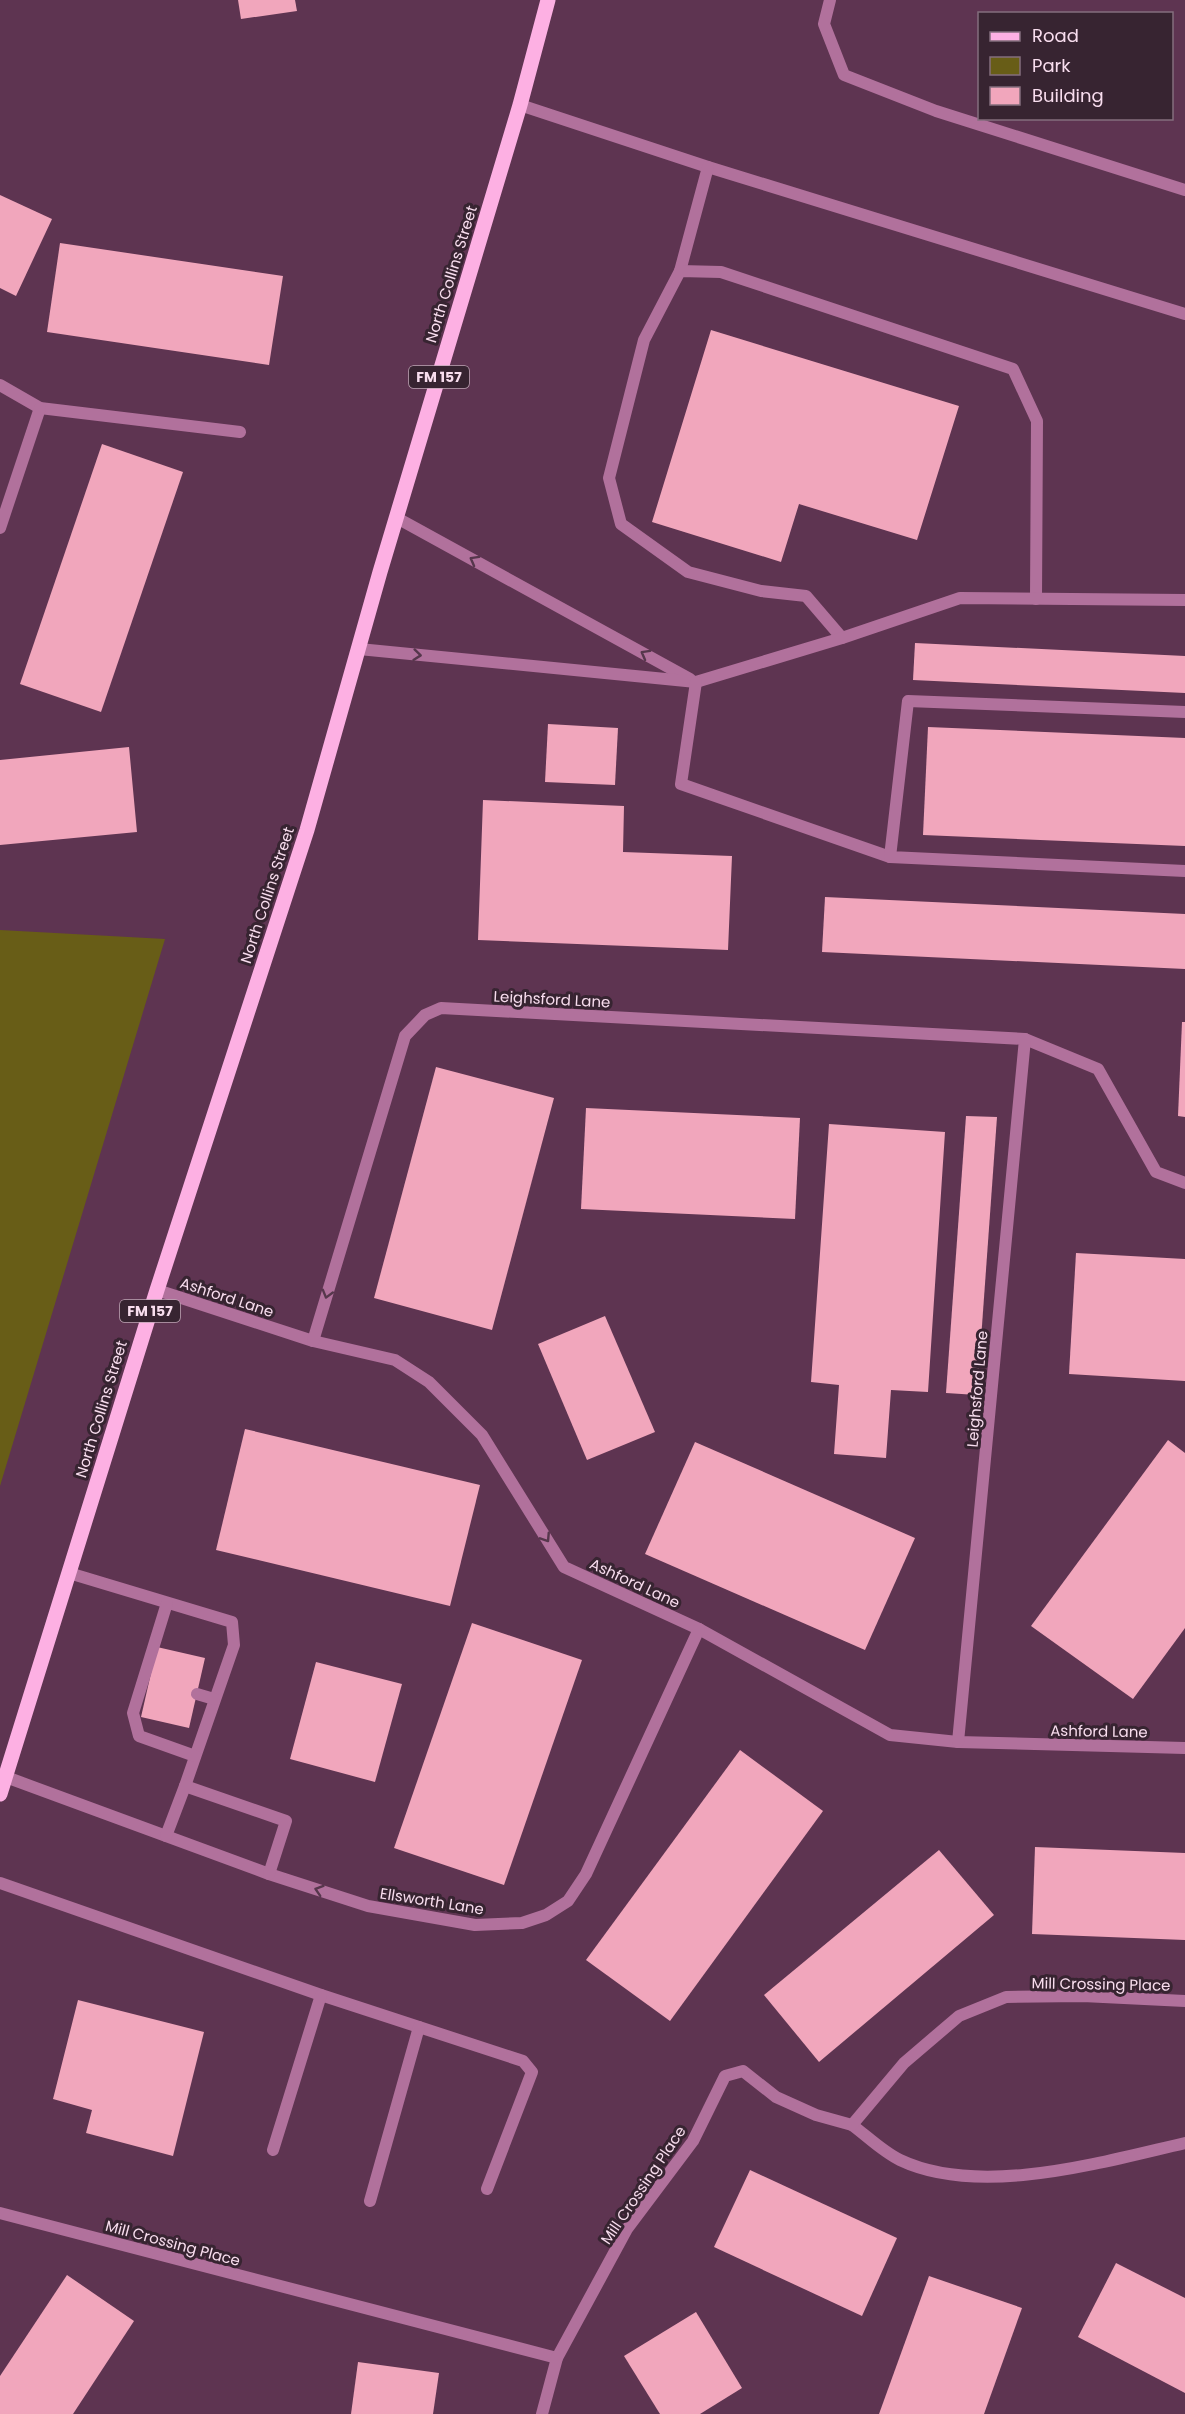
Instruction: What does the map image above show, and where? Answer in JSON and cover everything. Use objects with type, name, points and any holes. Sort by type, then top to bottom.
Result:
[{"type":"main road","name":"North Collins Street","points":[[0,1794],[157,1290],[307,830],[358,649],[520,105],[548,0]]},
{"type":"lane","points":[[830,0],[824,24],[844,75],[936,111],[1185,190]]},
{"type":"lane","points":[[520,105],[708,167],[1185,314]]},
{"type":"lane","points":[[708,167],[680,271],[644,340],[609,478],[621,524],[688,572],[761,591],[806,596],[842,638]]},
{"type":"lane","points":[[680,271],[722,272],[1013,369],[1037,421],[1036,599]]},
{"type":"lane","points":[[0,385],[40,408],[240,432]]},
{"type":"lane","points":[[0,528],[40,408]]},
{"type":"lane","points":[[397,518],[696,682]]},
{"type":"lane","points":[[358,649],[696,682],[842,638],[960,598],[1185,600]]},
{"type":"lane","points":[[696,682],[681,784],[890,857],[1185,871]]},
{"type":"lane","points":[[890,857],[908,701],[1185,711]]},
{"type":"lane","name":"Leighsford Lane","points":[[313,1341],[405,1036],[425,1015],[441,1008],[1025,1039],[1098,1069],[1156,1172],[1185,1183]]},
{"type":"lane","name":"Leighsford Lane","points":[[958,1742],[1025,1039]]},
{"type":"lane","name":"Ashford Lane","points":[[157,1290],[313,1341],[395,1360],[429,1382],[482,1435],[564,1567],[699,1629],[890,1735],[958,1742],[1185,1748]]},
{"type":"lane","points":[[69,1573],[232,1622],[234,1645],[166,1836]]},
{"type":"lane","points":[[167,1603],[134,1713],[140,1736],[195,1756]]},
{"type":"lane","name":"Ellsworth Lane","points":[[6,1777],[269,1874],[368,1906],[476,1925],[522,1923],[546,1915],[568,1901],[586,1874],[699,1629]]},
{"type":"lane","points":[[197,1694],[214,1699]]},
{"type":"lane","points":[[185,1786],[286,1821],[269,1874]]},
{"type":"lane","points":[[0,1883],[321,1995],[523,2061],[532,2072],[487,2189]]},
{"type":"lane","points":[[273,2150],[321,1995]]},
{"type":"lane","name":"Mill Crossing Place","points":[[0,2213],[557,2358],[627,2229],[693,2141],[725,2076],[743,2071],[776,2097],[816,2115],[852,2124],[904,2063],[959,2016],[1006,1997],[1083,1996],[1185,2001]]},
{"type":"lane","points":[[370,2201],[419,2027]]},
{"type":"lane","points":[[852,2124],[899,2160],[943,2174],[1009,2177],[1105,2161],[1185,2143]]},
{"type":"lane","points":[[542,2414],[557,2358]]},
{"type":"green space","points":[[0,930],[165,939],[0,1486]]},
{"type":"building","points":[[238,0],[295,0],[297,11],[241,19]]},
{"type":"building","points":[[0,195],[52,219],[16,296],[0,288]]},
{"type":"building","points":[[60,243],[283,276],[269,365],[47,332]]},
{"type":"building","points":[[711,330],[959,406],[917,540],[799,504],[781,562],[652,522]]},
{"type":"building","points":[[102,444],[183,472],[101,712],[20,684]]},
{"type":"building","points":[[915,643],[1185,656],[1185,693],[913,680]]},
{"type":"building","points":[[548,724],[618,728],[615,785],[545,782]]},
{"type":"building","points":[[928,727],[1185,738],[1185,846],[923,835]]},
{"type":"building","points":[[129,747],[137,832],[0,845],[0,760]]},
{"type":"building","points":[[483,800],[624,806],[623,852],[732,856],[728,950],[478,940]]},
{"type":"building","points":[[825,897],[1185,914],[1185,969],[822,952]]},
{"type":"building","points":[[1182,1022],[1185,1022],[1185,1117],[1178,1116]]},
{"type":"building","points":[[436,1067],[554,1098],[492,1330],[374,1298]]},
{"type":"building","points":[[586,1108],[800,1118],[795,1219],[581,1209]]},
{"type":"building","points":[[966,1116],[997,1117],[977,1395],[946,1393]]},
{"type":"building","points":[[829,1124],[945,1132],[928,1392],[891,1390],[886,1458],[834,1454],[839,1385],[811,1382]]},
{"type":"building","points":[[1076,1253],[1185,1259],[1185,1381],[1069,1374]]},
{"type":"building","points":[[605,1316],[655,1432],[587,1460],[538,1344]]},
{"type":"building","points":[[245,1429],[480,1485],[450,1606],[216,1550]]},
{"type":"building","points":[[1168,1440],[1185,1453],[1185,1628],[1133,1699],[1031,1626]]},
{"type":"building","points":[[695,1442],[915,1538],[865,1650],[645,1554]]},
{"type":"building","points":[[472,1623],[582,1660],[504,1885],[394,1848]]},
{"type":"building","points":[[157,1647],[205,1658],[189,1728],[141,1717]]},
{"type":"building","points":[[316,1662],[402,1684],[375,1782],[290,1759]]},
{"type":"building","points":[[740,1750],[823,1811],[670,2021],[586,1960]]},
{"type":"building","points":[[1035,1847],[1185,1853],[1185,1940],[1032,1934]]},
{"type":"building","points":[[939,1850],[994,1915],[819,2062],[764,1995]]},
{"type":"building","points":[[78,2000],[204,2032],[173,2156],[86,2133],[92,2110],[53,2099]]},
{"type":"building","points":[[750,2170],[897,2238],[862,2316],[714,2247]]},
{"type":"building","points":[[1116,2263],[1185,2298],[1185,2393],[1078,2337]]},
{"type":"building","points":[[67,2275],[134,2321],[73,2414],[0,2414],[0,2376]]},
{"type":"building","points":[[929,2276],[1022,2308],[984,2414],[879,2414]]},
{"type":"building","points":[[696,2312],[742,2388],[700,2414],[660,2414],[624,2356]]},
{"type":"building","points":[[358,2362],[439,2373],[433,2414],[351,2414]]}]
